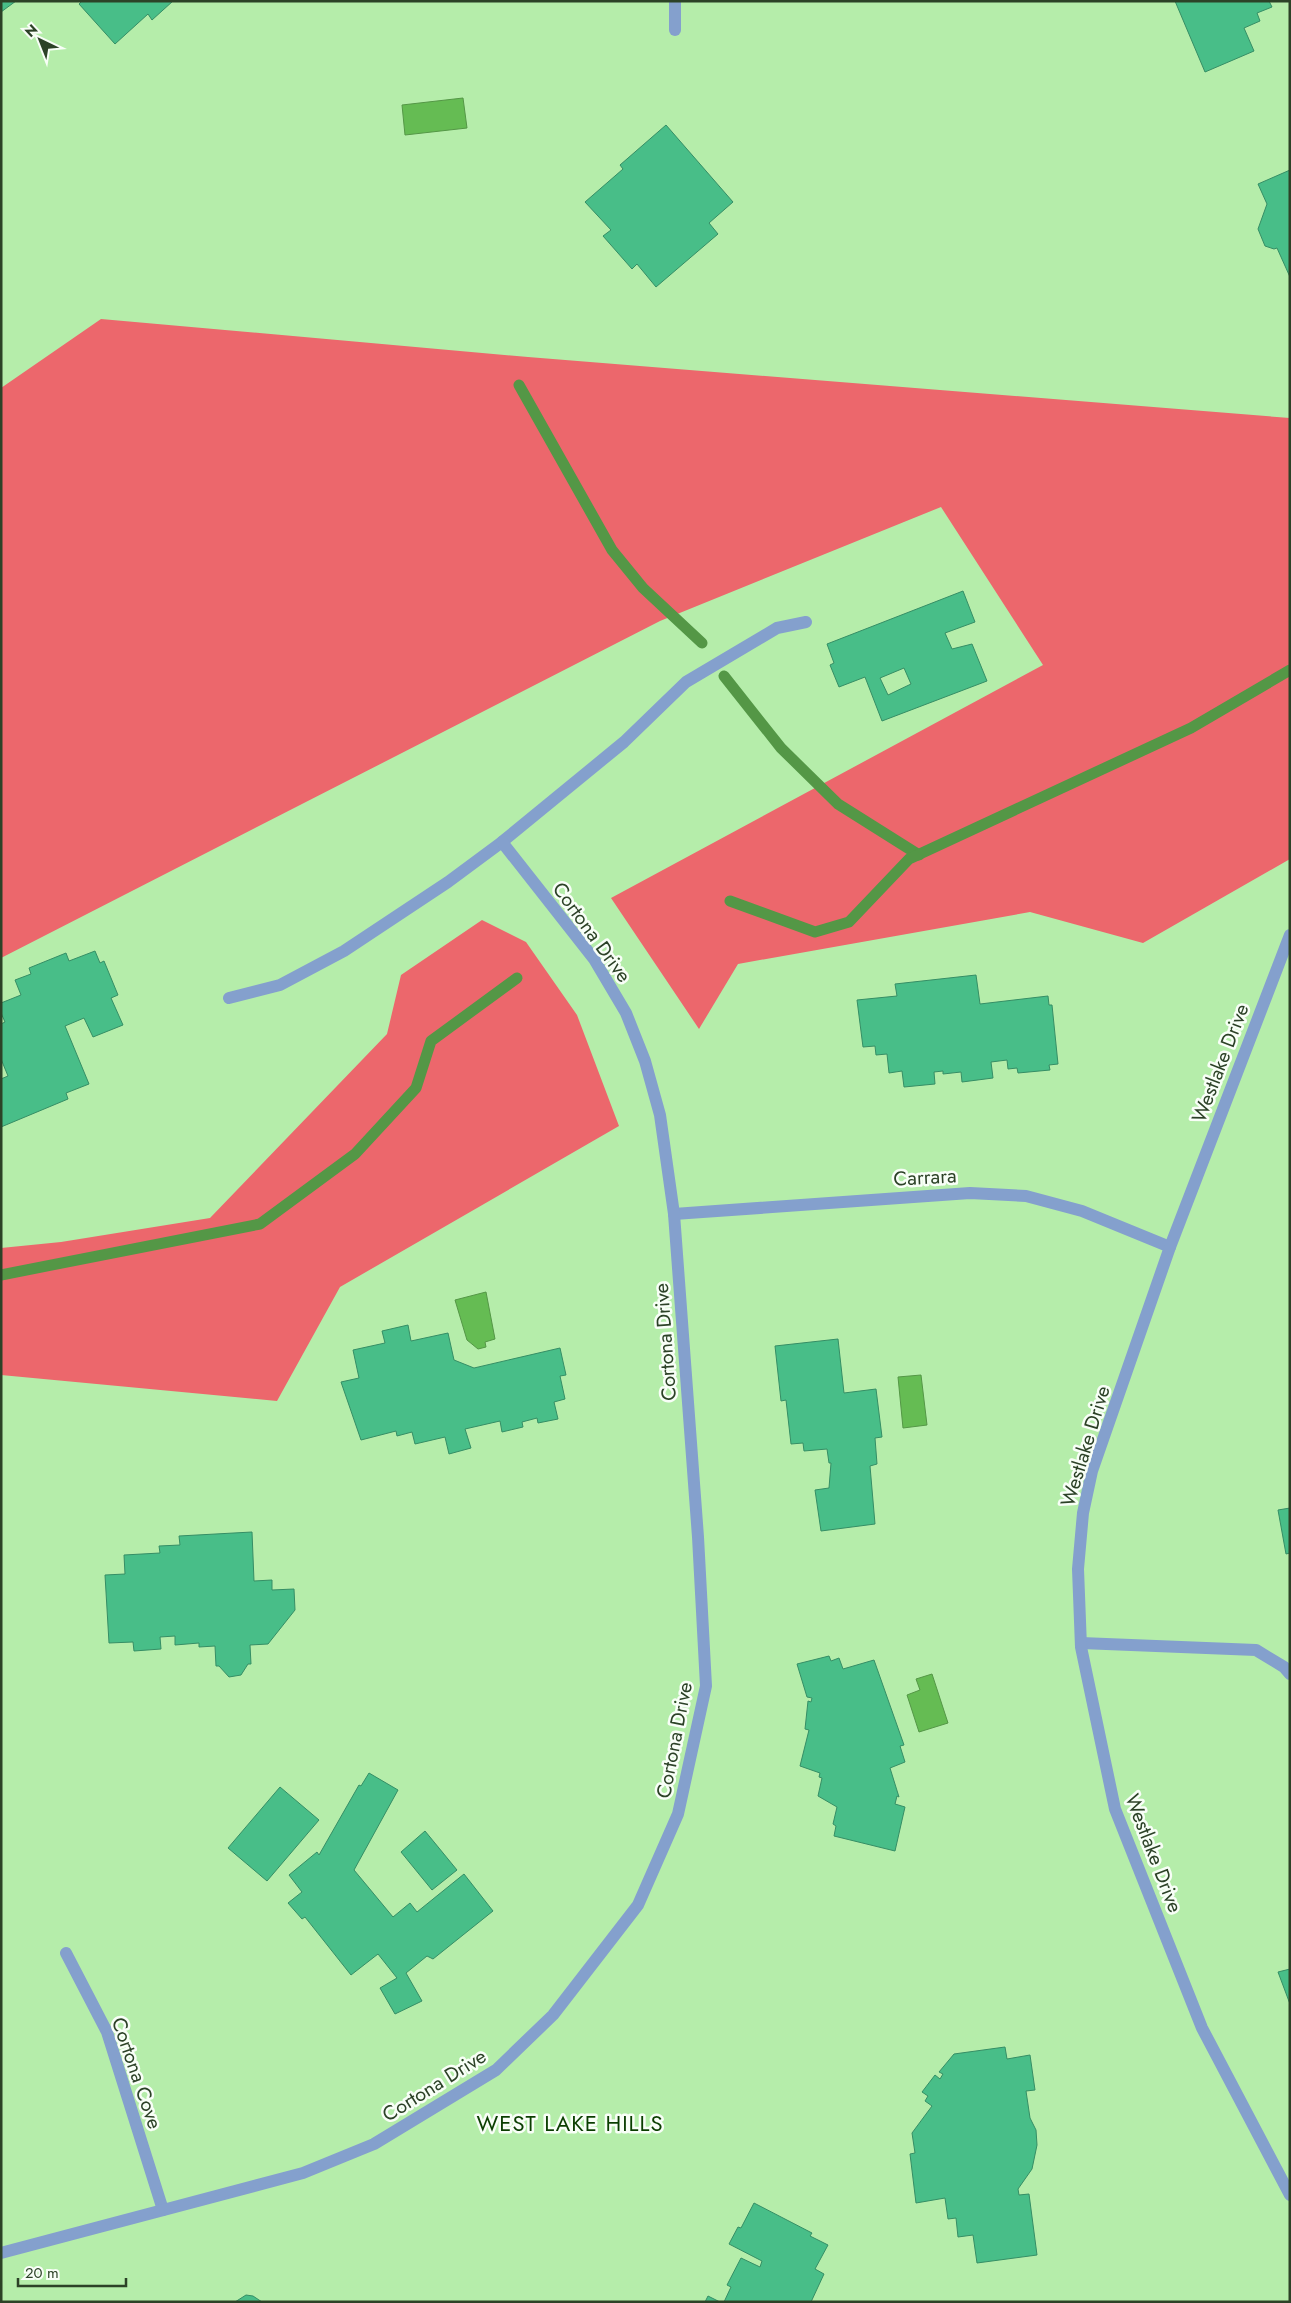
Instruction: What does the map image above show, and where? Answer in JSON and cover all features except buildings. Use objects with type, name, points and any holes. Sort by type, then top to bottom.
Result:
[{"type":"street","points":[[675,1],[675,30]]},
{"type":"street","points":[[229,998],[280,985],[344,951],[448,882],[502,842],[624,742],[686,682],[777,628],[806,622]]},
{"type":"street","name":"Cortona Drive","points":[[1,2252],[303,2173],[374,2144],[496,2070],[552,2015],[638,1905],[678,1814],[706,1686],[698,1537],[674,1214],[660,1114],[645,1061],[626,1012],[594,959],[502,842]]},
{"type":"street","name":"Westlake Drive","points":[[1290,935],[1170,1246],[1092,1471],[1083,1513],[1078,1569],[1081,1643],[1115,1809],[1202,2028],[1290,2195]]},
{"type":"street","name":"Carrara","points":[[674,1214],[915,1196],[970,1193],[998,1194],[1026,1196],[1082,1211],[1170,1246]]},
{"type":"street","points":[[1081,1643],[1256,1650],[1284,1667],[1290,1674]]},
{"type":"street","name":"Cortona Cove","points":[[66,1953],[106,2032],[163,2210]]},
{"type":"shaded area","points":[[463,98],[467,128],[405,135],[402,105]]},
{"type":"shaded area","points":[[101,319],[528,357],[1290,418],[1290,859],[1143,943],[1030,912],[738,964],[699,1029],[611,898],[1043,665],[941,507],[660,621],[1,958],[1,388]]},
{"type":"shaded area","points":[[482,920],[526,942],[577,1015],[619,1126],[340,1287],[277,1401],[1,1375],[1,1248],[61,1242],[210,1218],[387,1034],[401,975]]},
{"type":"shaded area","points":[[486,1292],[495,1339],[485,1342],[486,1347],[478,1349],[467,1340],[455,1300]]},
{"type":"shaded area","points":[[921,1375],[927,1425],[903,1428],[898,1377]]},
{"type":"shaded area","points":[[932,1674],[948,1723],[919,1732],[907,1695],[920,1690],[916,1679]]},
{"type":"waterway","points":[[519,385],[612,550],[643,588],[702,643]]},
{"type":"waterway","points":[[730,901],[815,932],[849,922],[909,859],[1191,728],[1290,670]]},
{"type":"waterway","points":[[724,676],[781,748],[838,804],[919,855]]},
{"type":"waterway","points":[[1,1275],[260,1224],[355,1154],[416,1088],[431,1041],[517,978]]},
{"type":"district","name":"WEST LAKE HILLS","points":[[570,2123]]}]
